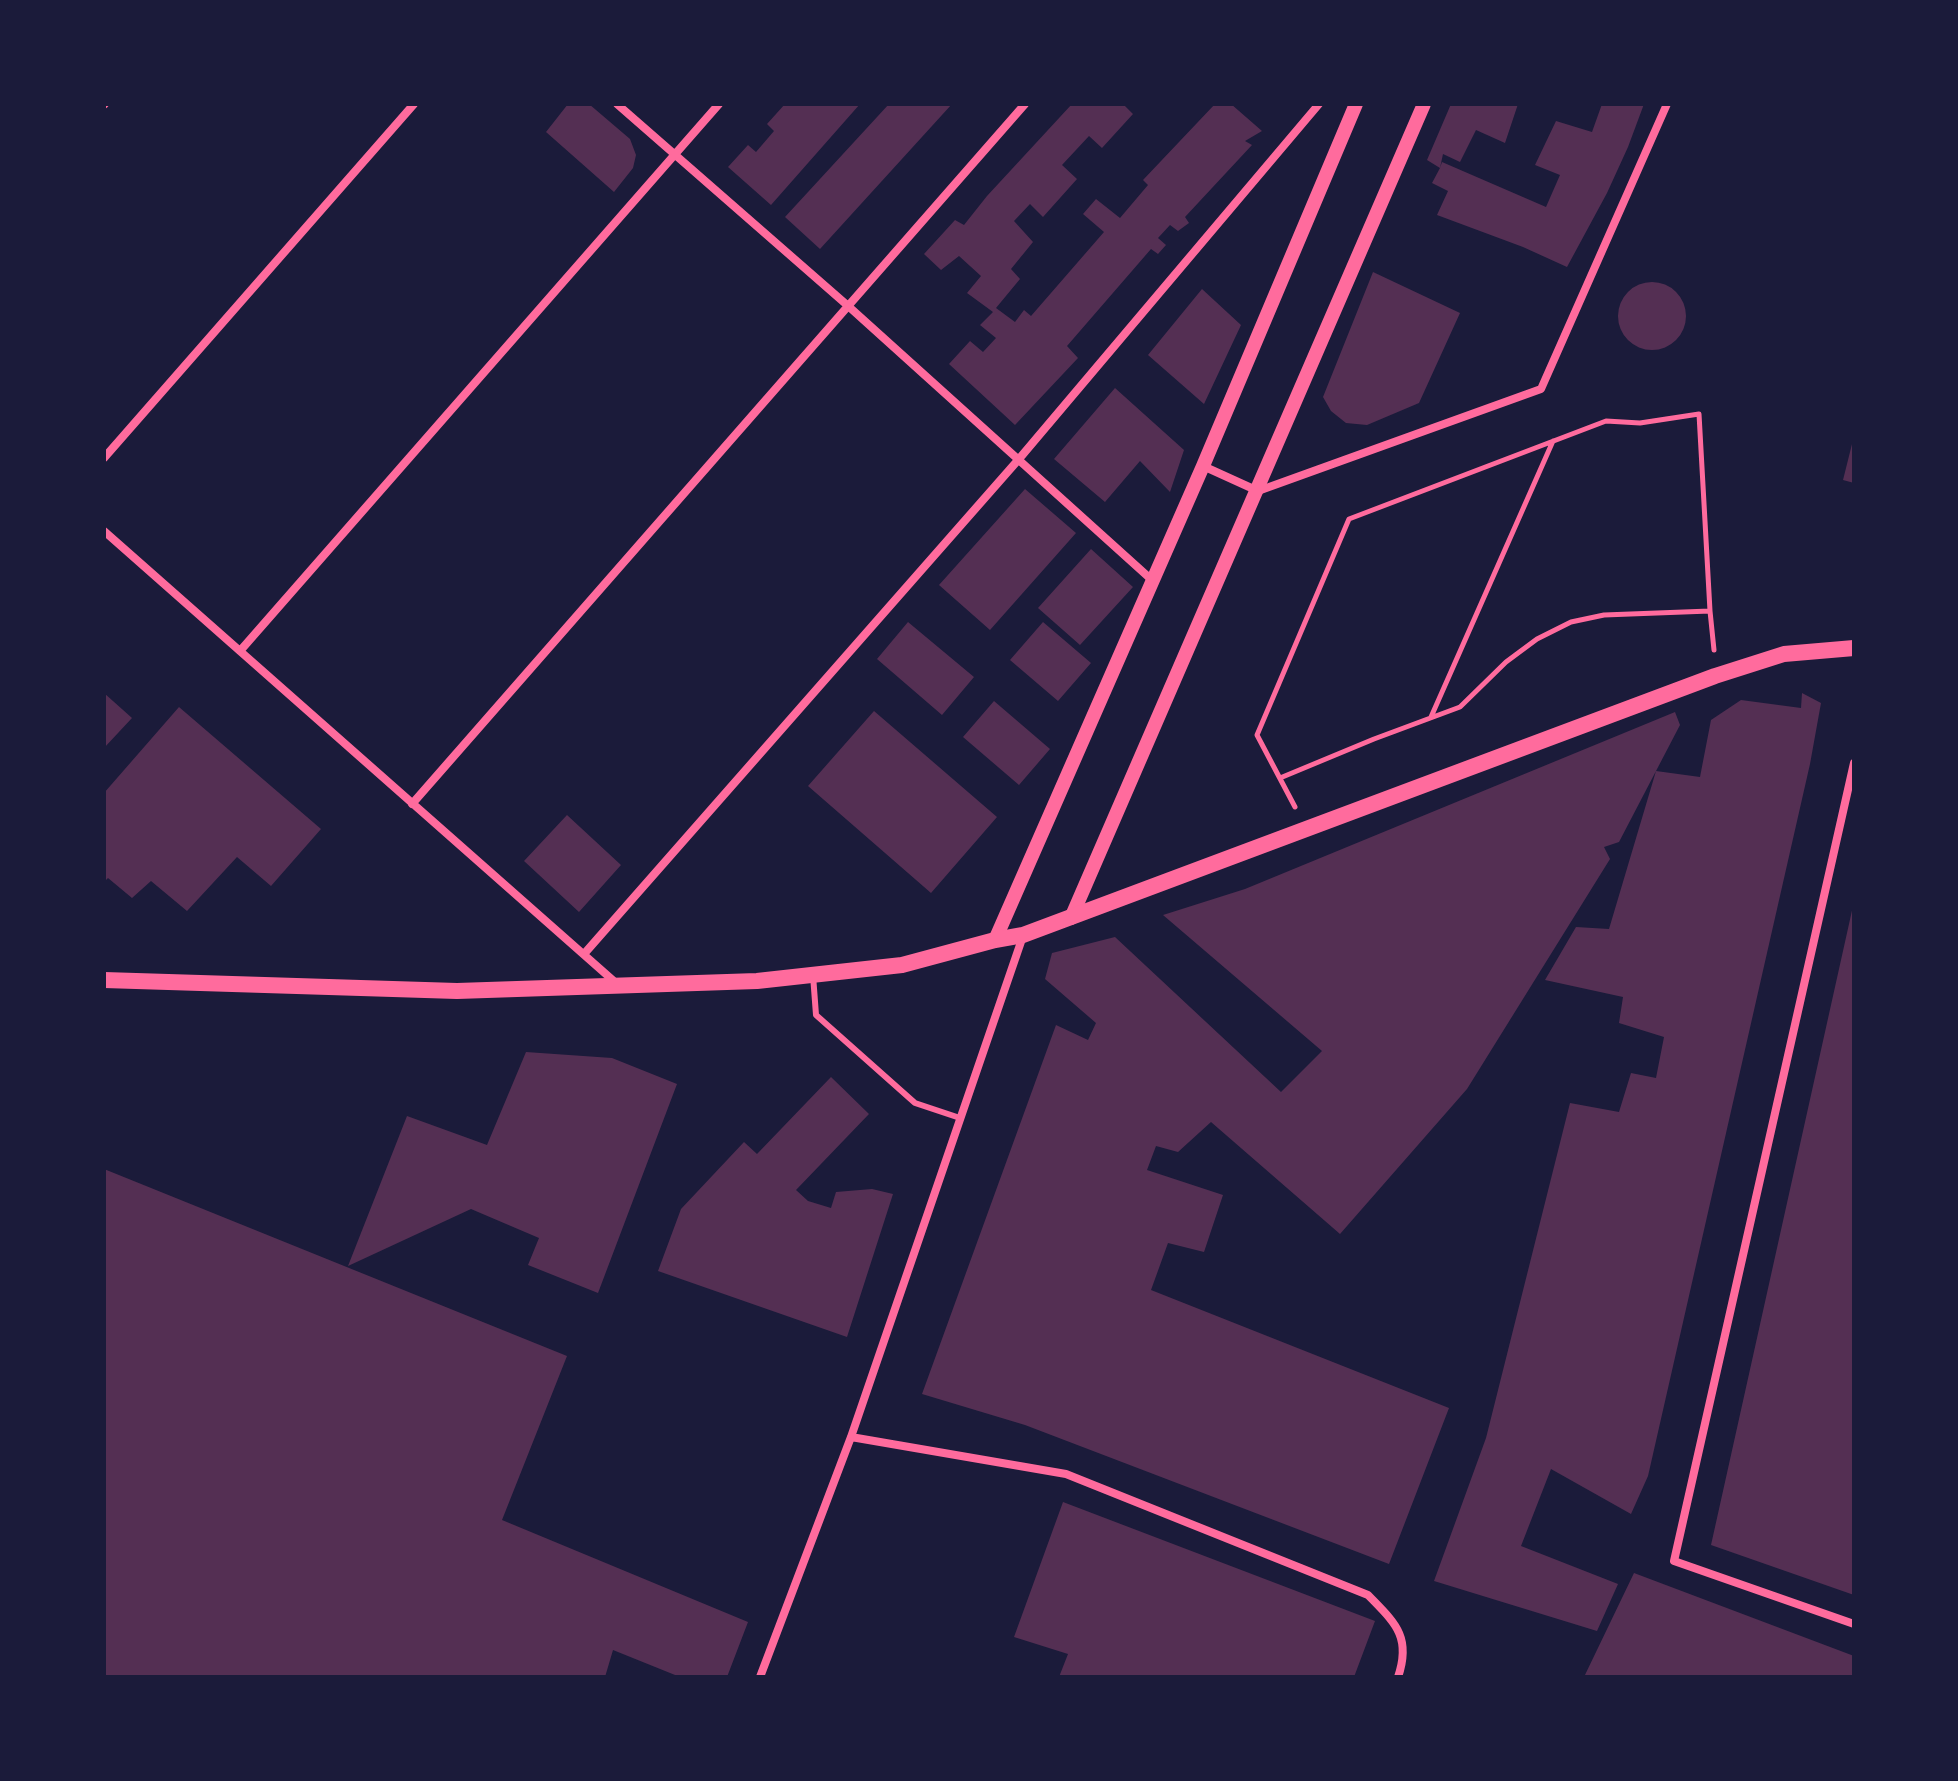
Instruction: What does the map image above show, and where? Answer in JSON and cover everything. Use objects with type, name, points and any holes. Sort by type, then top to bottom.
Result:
[{"type":"main road","points":[[104,980],[457,991],[757,981],[902,965],[1023,935],[1071,918],[1715,676],[1784,654],[1854,648]]},
{"type":"street","points":[[104,458],[414,104]]},
{"type":"street","points":[[617,104],[847,305],[1153,581]]},
{"type":"street","points":[[240,651],[719,104]]},
{"type":"street","points":[[412,804],[1025,104]]},
{"type":"street","points":[[584,954],[1019,459],[1319,104]]},
{"type":"street","points":[[995,940],[1203,466],[1356,104]]},
{"type":"street","points":[[1071,918],[1424,104]]},
{"type":"street","points":[[1203,466],[1258,491],[1541,389],[1667,104]]},
{"type":"street","points":[[104,531],[619,986]]},
{"type":"street","points":[[1854,763],[1674,1561],[1854,1624]]},
{"type":"street","points":[[760,1677],[851,1437],[1023,935]]},
{"type":"street","points":[[851,1437],[1066,1474],[1368,1595],[1399,1627],[1402,1664],[1398,1677]]},
{"type":"lane","points":[[813,975],[816,1015],[915,1103],[960,1118]]},
{"type":"path","points":[[1305,830],[1257,735],[1349,519],[1554,440],[1606,421],[1640,423],[1699,414],[1715,676]]},
{"type":"path","points":[[1430,718],[1554,440]]},
{"type":"path","points":[[1280,778],[1460,707],[1506,662],[1537,639],[1571,622],[1604,615],[1710,611]]},
{"type":"building","points":[[568,104],[589,104],[630,139],[636,155],[633,168],[614,192],[546,132]]},
{"type":"building","points":[[785,104],[860,104],[771,205],[728,167],[748,145],[756,152],[774,131],[767,124]]},
{"type":"building","points":[[889,104],[952,104],[820,249],[785,217]]},
{"type":"building","points":[[1072,104],[1123,104],[1133,114],[1102,148],[1089,136],[1062,165],[1077,179],[1043,217],[1030,204],[1014,221],[1033,242],[1011,269],[1020,279],[996,308],[1015,322],[1024,310],[1031,316],[1104,232],[1083,214],[1096,199],[1120,218],[1148,185],[1143,180],[1215,104],[1231,104],[1262,131],[1245,141],[1252,145],[1185,217],[1189,223],[1178,231],[1170,225],[1158,238],[1166,245],[1158,254],[1151,249],[1067,346],[1078,358],[1015,425],[949,364],[970,341],[983,352],[996,338],[980,325],[993,312],[967,293],[981,276],[959,256],[941,270],[924,254],[955,220],[964,225]]},
{"type":"building","points":[[1451,104],[1518,104],[1505,143],[1476,130],[1460,162],[1443,154],[1440,168],[1427,160]]},
{"type":"building","points":[[1602,104],[1644,104],[1607,193],[1567,267],[1437,215],[1448,191],[1432,183],[1442,162],[1546,207],[1560,175],[1535,165],[1556,121],[1592,132]]},
{"type":"building","points":[[1373,272],[1460,313],[1419,403],[1367,425],[1346,423],[1331,411],[1323,397]]},
{"type":"building","points":[[1652,282],[1676,292],[1686,316],[1676,340],[1652,350],[1628,340],[1618,316],[1628,292]]},
{"type":"building","points":[[1202,289],[1241,325],[1204,404],[1148,355]]},
{"type":"building","points":[[1115,388],[1184,450],[1170,492],[1140,461],[1105,502],[1054,459]]},
{"type":"building","points":[[1854,440],[1854,483],[1843,480]]},
{"type":"building","points":[[1025,489],[1076,533],[990,630],[939,585]]},
{"type":"building","points":[[1091,549],[1133,587],[1080,645],[1038,608]]},
{"type":"building","points":[[908,622],[974,677],[942,715],[877,659]]},
{"type":"building","points":[[1043,622],[1091,663],[1058,701],[1010,660]]},
{"type":"building","points":[[104,693],[132,718],[104,748]]},
{"type":"building","points":[[1802,693],[1821,703],[1810,764],[1648,1476],[1631,1514],[1551,1469],[1521,1546],[1618,1584],[1597,1631],[1434,1581],[1486,1438],[1570,1103],[1619,1112],[1631,1073],[1656,1078],[1664,1037],[1619,1023],[1623,997],[1545,980],[1576,927],[1609,929],[1656,771],[1700,777],[1711,720],[1741,700],[1801,708]]},
{"type":"building","points":[[994,701],[1050,749],[1019,785],[963,737]]},
{"type":"building","points":[[179,707],[321,829],[271,886],[237,857],[187,911],[151,881],[132,898],[108,878],[104,882],[104,793]]},
{"type":"building","points":[[874,711],[997,817],[931,893],[808,786]]},
{"type":"building","points":[[1675,712],[1680,725],[1619,842],[1604,847],[1610,859],[1467,1089],[1340,1234],[1211,1122],[1178,1152],[1156,1146],[1147,1170],[1223,1195],[1204,1252],[1168,1243],[1151,1290],[1449,1408],[1389,1564],[1025,1425],[922,1394],[1056,1025],[1088,1040],[1096,1023],[1045,979],[1052,953],[1115,937],[1281,1092],[1322,1051],[1163,915],[1245,889]]},
{"type":"building","points":[[567,815],[621,865],[579,912],[524,861]]},
{"type":"building","points":[[1854,907],[1854,1595],[1711,1545]]},
{"type":"building","points":[[526,1052],[612,1058],[677,1084],[598,1293],[528,1265],[539,1238],[471,1209],[348,1266],[407,1116],[487,1145]]},
{"type":"building","points":[[831,1077],[869,1114],[796,1190],[808,1201],[831,1208],[836,1192],[872,1189],[893,1194],[847,1337],[658,1271],[681,1209],[744,1142],[757,1154]]},
{"type":"building","points":[[104,1169],[567,1356],[502,1520],[748,1622],[727,1677],[680,1677],[613,1650],[605,1677],[104,1677]]},
{"type":"building","points":[[1063,1502],[1375,1621],[1354,1677],[1059,1677],[1068,1654],[1014,1637]]},
{"type":"building","points":[[1634,1573],[1854,1656],[1854,1677],[1584,1677]]}]
